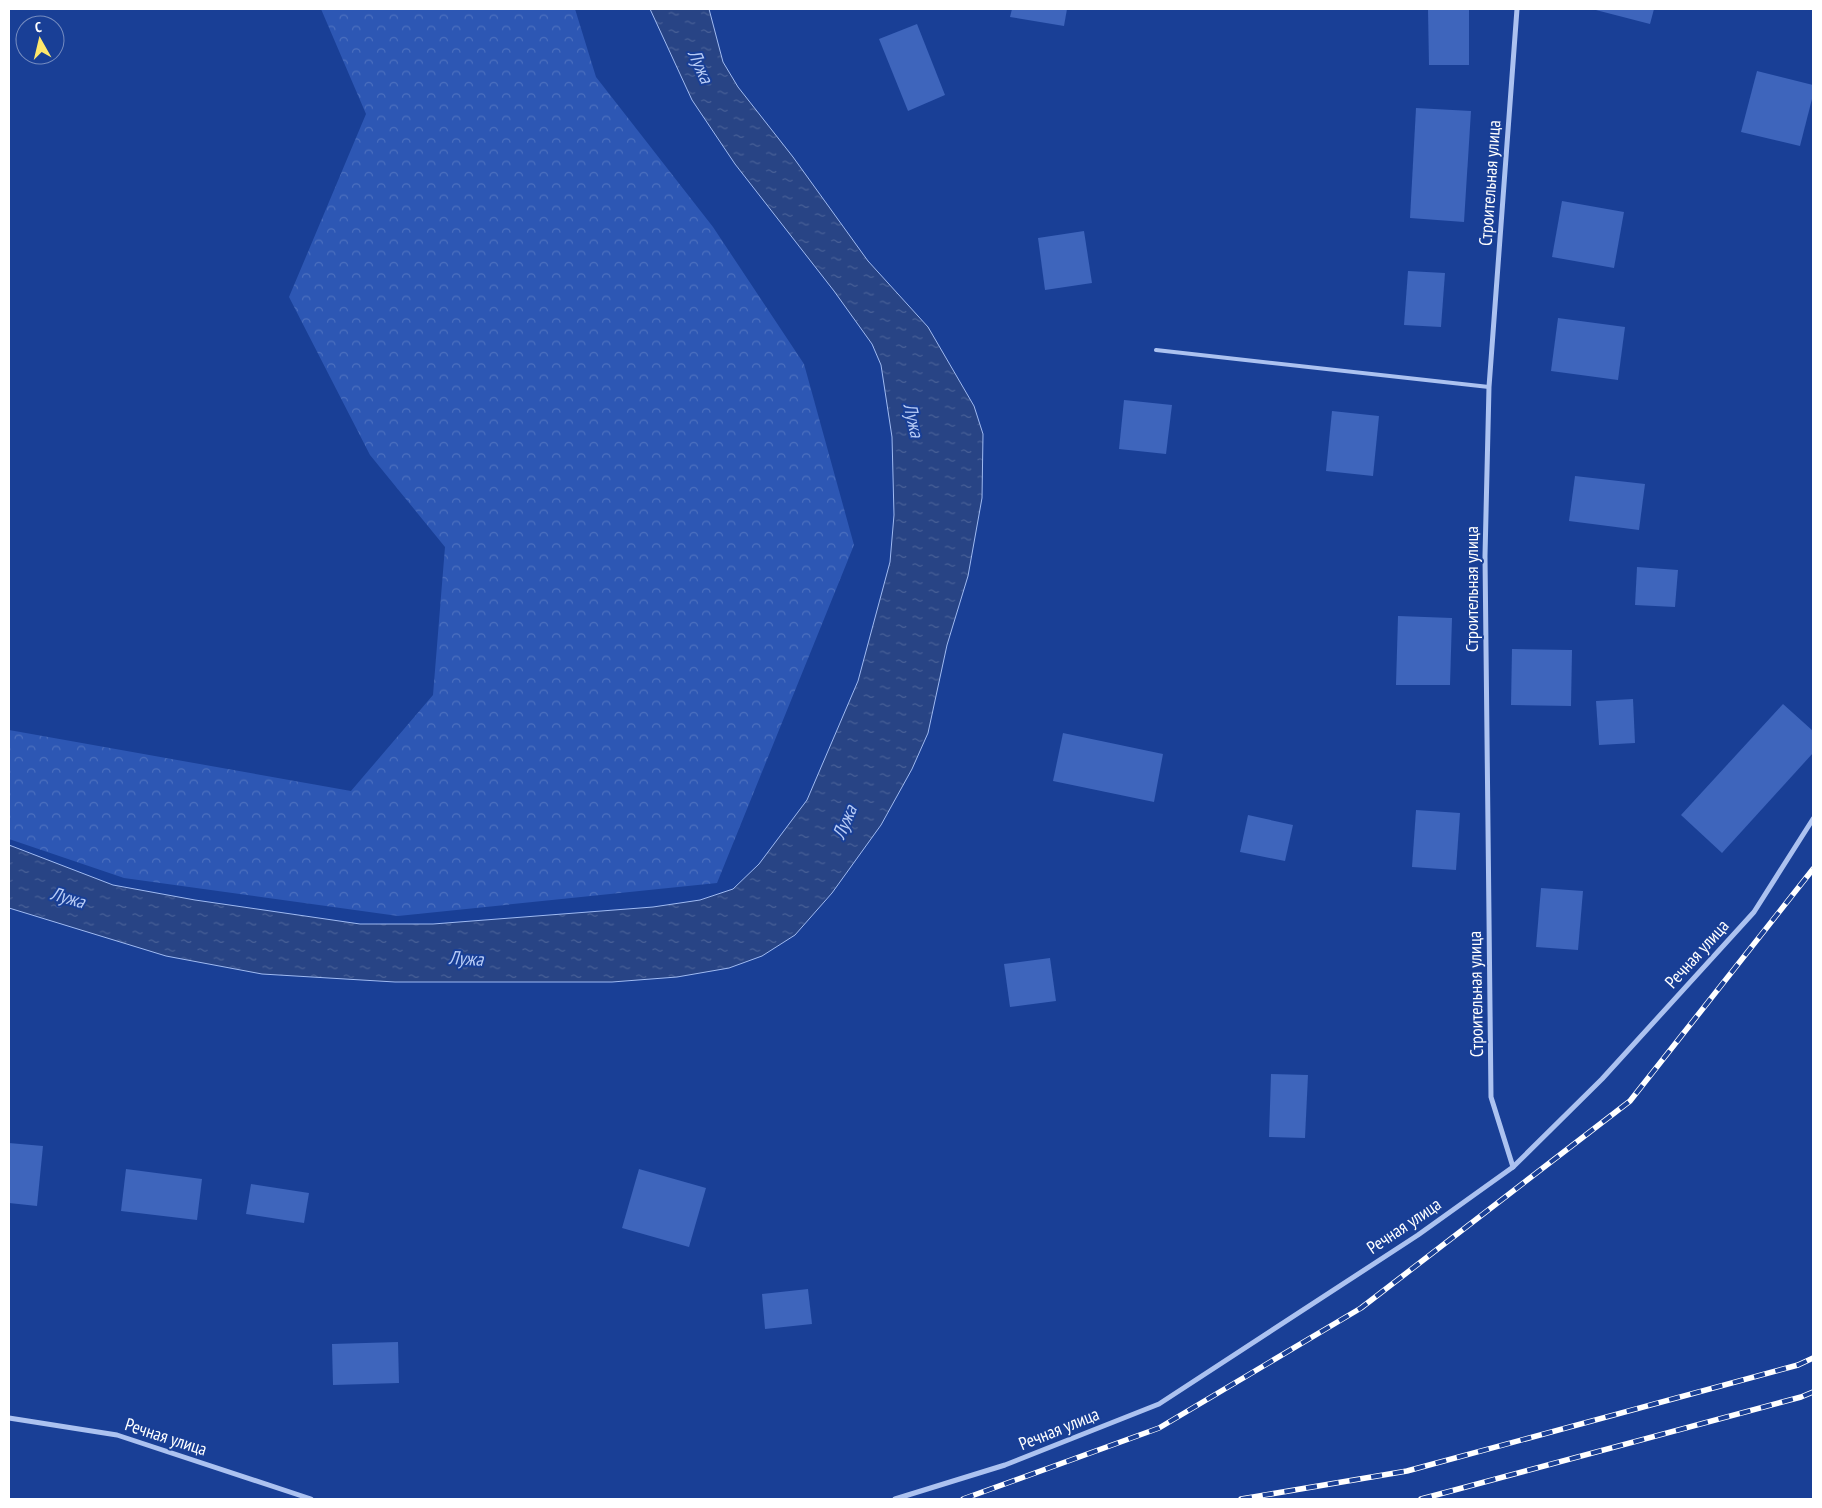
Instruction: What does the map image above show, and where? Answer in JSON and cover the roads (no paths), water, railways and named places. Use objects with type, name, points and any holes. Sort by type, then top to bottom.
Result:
[{"type":"street","name":"Строительная улица","points":[[1514,1166],[1491,1097],[1485,556],[1489,387],[1517,9]]},
{"type":"street","name":"Речная улица","points":[[895,1499],[1005,1465],[1160,1404],[1418,1235],[1514,1166],[1602,1079],[1754,912],[1813,820]]},
{"type":"street","name":"Речная улица","points":[[9,1418],[117,1435],[311,1499]]},
{"type":"lane","points":[[1156,350],[1489,387]]},
{"type":"water","name":"Лужа","points":[[650,9],[709,9],[723,62],[738,87],[793,157],[868,261],[928,327],[974,406],[983,434],[982,498],[968,576],[947,645],[928,733],[912,769],[881,825],[832,893],[795,935],[762,956],[729,968],[677,977],[612,982],[395,982],[262,974],[166,956],[9,908],[9,845],[113,885],[195,900],[360,924],[433,924],[653,907],[700,900],[733,889],[759,864],[807,800],[858,681],[890,562],[894,515],[892,437],[881,365],[872,344],[834,291],[735,164],[692,100]]},
{"type":"railway","points":[[963,1499],[1159,1428],[1361,1308],[1630,1101],[1813,869]]},
{"type":"railway","points":[[1241,1499],[1407,1471],[1798,1365],[1813,1358]]},
{"type":"railway","points":[[1421,1499],[1801,1397],[1813,1392]]}]
